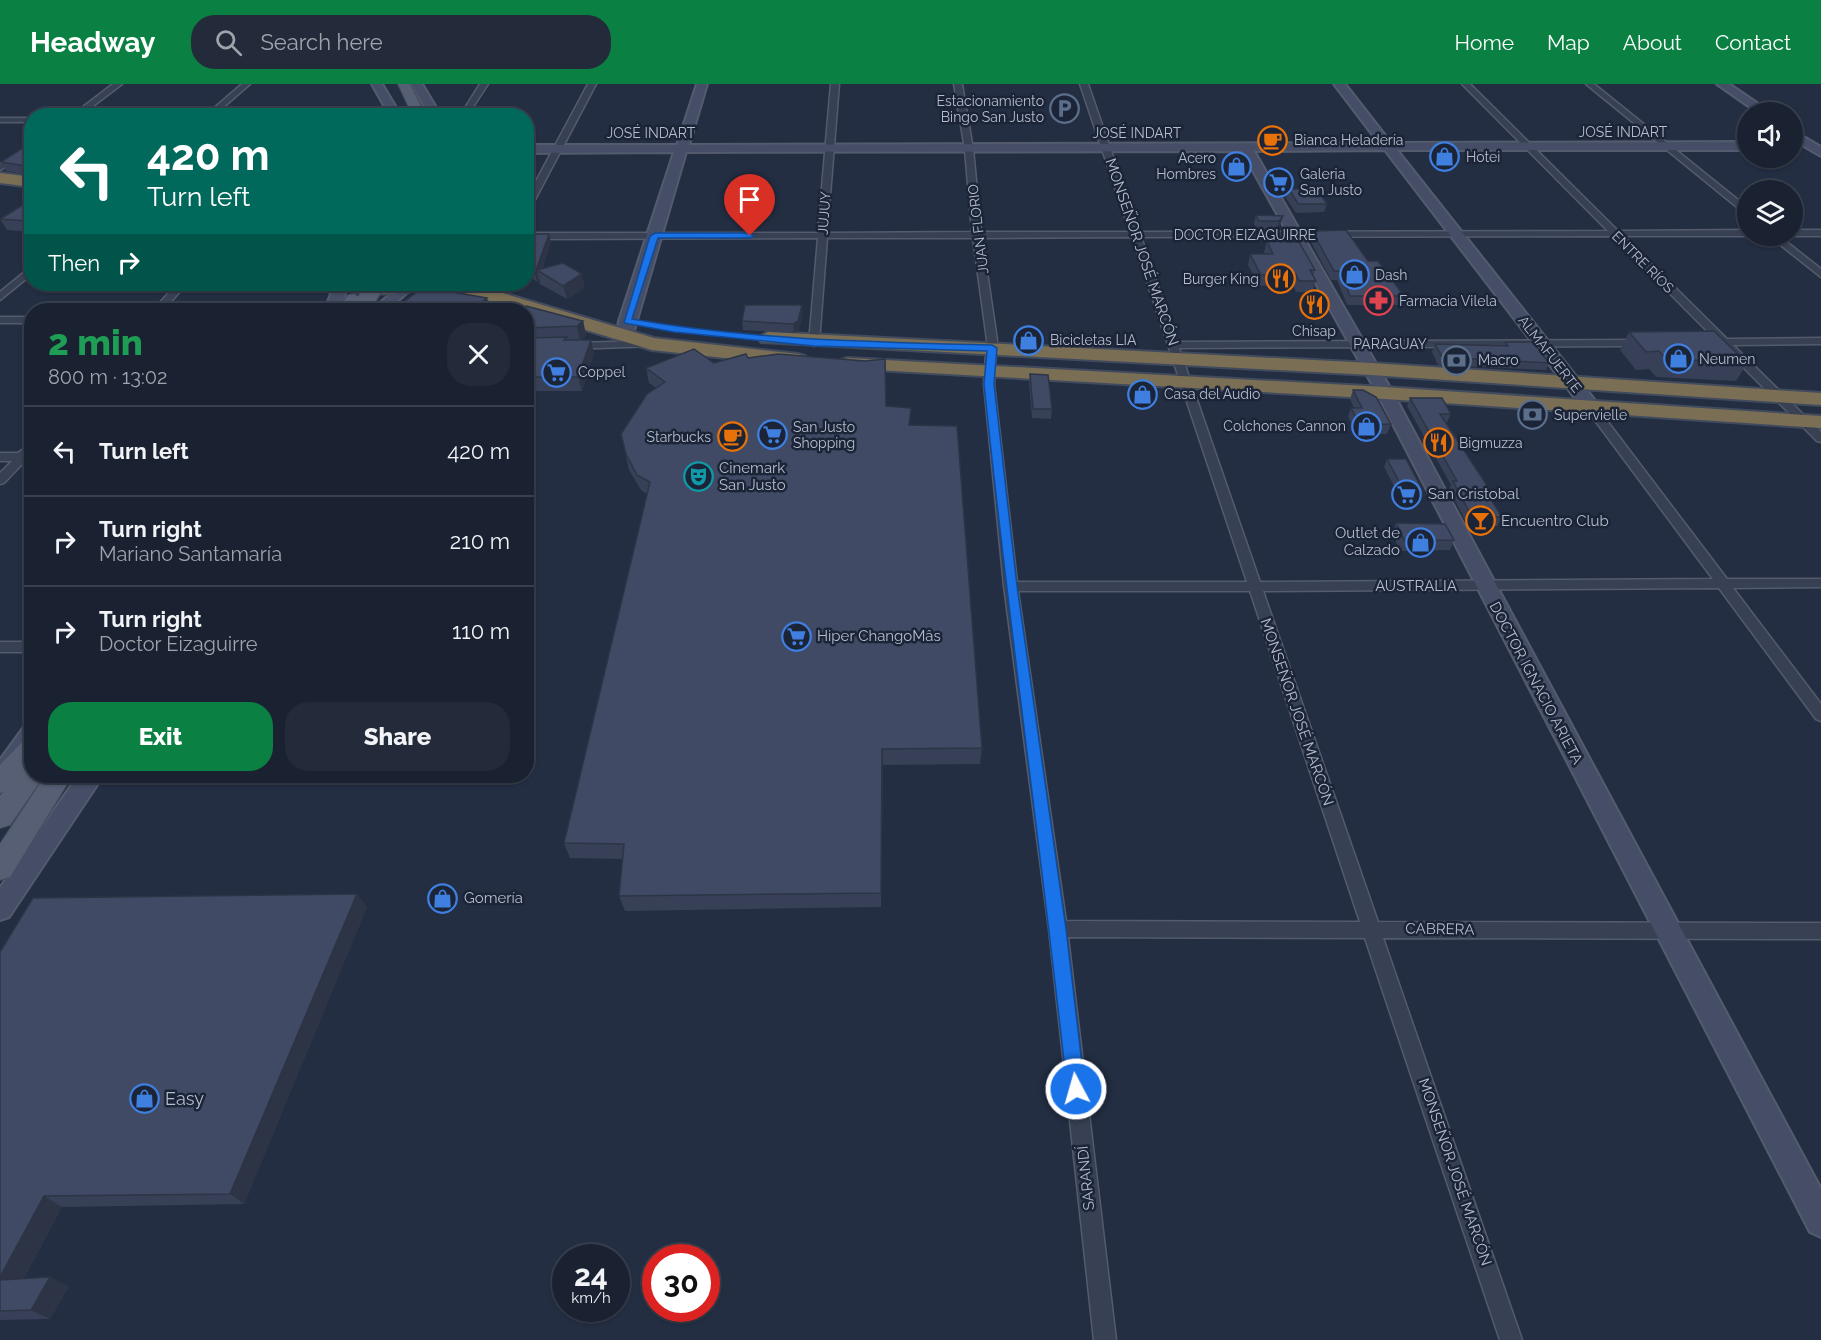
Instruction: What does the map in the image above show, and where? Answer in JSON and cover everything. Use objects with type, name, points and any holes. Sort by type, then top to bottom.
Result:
[{"type":"highway","points":[[0,178],[24,181]]},
{"type":"highway","points":[[534,290],[560,303],[626,329],[652,344],[820,356],[989,374],[1384,393],[1812,421]]},
{"type":"highway","points":[[481,291],[527,303]]},
{"type":"highway","points":[[534,305],[626,329],[674,329],[820,356],[992,348],[1177,352],[1371,369],[1821,399]]},
{"type":"main road","points":[[391,84],[403,108]]},
{"type":"main road","points":[[404,84],[416,108]]},
{"type":"main road","points":[[0,780],[24,756]]},
{"type":"main road","points":[[0,817],[24,782]]},
{"type":"main road","points":[[0,868],[55,783]]},
{"type":"street","points":[[85,108],[118,84]]},
{"type":"street","points":[[218,108],[246,84]]},
{"type":"street","points":[[377,84],[391,108]]},
{"type":"street","points":[[417,84],[431,108]]},
{"type":"street","points":[[468,108],[484,84]]},
{"type":"street","points":[[534,194],[592,84]]},
{"type":"street","points":[[626,329],[702,84]]},
{"type":"street","name":"JUJUY","points":[[820,356],[822,236],[835,84]]},
{"type":"street","name":"JUAN FLORIO","points":[[958,84],[969,149],[977,236],[992,348],[989,374]]},
{"type":"street","name":"MONSEÑOR JOSÉ MARCÓN","points":[[1084,84],[1511,1340]]},
{"type":"street","name":"ALMAFUERTE","points":[[1339,84],[1572,381],[1721,584],[1821,715]]},
{"type":"street","name":"ENTRE RÍOS","points":[[1466,84],[1723,342],[1778,395],[1812,421],[1821,439]]},
{"type":"street","points":[[1590,84],[1737,204]]},
{"type":"street","points":[[1722,84],[1749,102]]},
{"type":"street","points":[[0,120],[24,120]]},
{"type":"street","points":[[1803,139],[1818,148]]},
{"type":"street","name":"JOSÉ INDART","points":[[534,149],[1737,146]]},
{"type":"street","points":[[1803,147],[1818,148]]},
{"type":"street","name":"DOCTOR IGNACIO ARIETA","points":[[1246,148],[1358,344],[1821,1221]]},
{"type":"street","points":[[0,168],[24,152]]},
{"type":"street","name":"DOCTOR EIZAGUIRRE","points":[[534,236],[1737,233]]},
{"type":"street","points":[[1803,233],[1821,233]]},
{"type":"street","points":[[1786,246],[1821,274]]},
{"type":"street","points":[[0,297],[24,276]]},
{"type":"street","points":[[164,303],[176,291]]},
{"type":"street","points":[[361,302],[392,291]]},
{"type":"street","points":[[0,320],[24,320]]},
{"type":"street","points":[[1689,342],[1821,341]]},
{"type":"street","name":"PARAGUAY","points":[[1177,352],[1358,344],[1655,342]]},
{"type":"street","points":[[557,346],[652,344]]},
{"type":"street","name":"SARANDÍ","points":[[989,374],[1011,586],[1058,929],[1105,1340]]},
{"type":"street","points":[[0,457],[24,457]]},
{"type":"street","points":[[0,480],[24,459]]},
{"type":"street","name":"AUSTRALIA","points":[[1011,586],[1254,587],[1821,583]]},
{"type":"street","points":[[0,647],[24,647]]},
{"type":"street","points":[[0,780],[24,746]]},
{"type":"street","points":[[0,909],[86,783]]},
{"type":"street","name":"CABRERA","points":[[1058,929],[1372,928],[1821,931]]},
{"type":"building","points":[[24,147],[24,166],[1,162]]},
{"type":"building","points":[[1289,189],[1317,189],[1327,204],[1298,204]]},
{"type":"building","points":[[24,204],[24,221],[0,219]]},
{"type":"building","points":[[1256,215],[1283,216],[1279,221],[1259,221]]},
{"type":"building","points":[[1346,230],[1368,261],[1378,261],[1404,296],[1350,296],[1340,271],[1334,271],[1312,231]]},
{"type":"building","points":[[534,234],[549,234],[535,273]]},
{"type":"building","points":[[1267,241],[1299,242],[1315,270],[1310,270],[1316,281],[1299,281],[1296,274],[1261,275],[1250,254],[1273,254]]},
{"type":"building","points":[[563,263],[582,274],[563,286],[537,270]]},
{"type":"building","points":[[418,291],[446,291],[487,298],[481,303],[405,301]]},
{"type":"building","points":[[745,305],[802,305],[798,321],[793,324],[742,321]]},
{"type":"building","points":[[534,308],[583,321],[577,326],[534,328]]},
{"type":"building","points":[[1714,331],[1747,363],[1666,359],[1659,351],[1646,352],[1629,332]]},
{"type":"building","points":[[567,337],[564,340],[591,340],[578,377],[534,377],[534,338]]},
{"type":"building","points":[[1505,342],[1533,342],[1549,363],[1442,357],[1435,344],[1508,346]]},
{"type":"building","name":"Hiper ChangoMâs","points":[[694,349],[714,363],[746,354],[748,358],[778,354],[865,361],[885,359],[886,406],[911,408],[909,425],[957,426],[982,748],[882,749],[881,893],[619,896],[624,844],[564,843],[650,482],[637,475],[626,454],[621,434],[647,394],[665,382],[646,368]]},
{"type":"building","points":[[1030,374],[1048,375],[1052,409],[1033,409]]},
{"type":"building","points":[[1353,390],[1363,390],[1376,397],[1391,424],[1360,425],[1351,408],[1362,408]]},
{"type":"building","points":[[1410,398],[1442,398],[1451,414],[1440,414],[1492,493],[1487,493],[1502,517],[1472,517],[1453,481],[1457,481]]},
{"type":"building","points":[[1387,459],[1406,459],[1423,491],[1404,491]]},
{"type":"building","points":[[1396,523],[1445,524],[1454,540],[1405,541]]},
{"type":"building","name":"Easy","points":[[357,894],[230,1194],[44,1196],[0,1277],[0,952],[33,898]]},
{"type":"building","points":[[50,1277],[31,1310],[0,1311],[0,1280]]},
{"type":"place","name":"Estacionamiento Bingo San Justo","points":[[1065,109]]},
{"type":"place","name":"Bianca Heladería","points":[[1273,140]]},
{"type":"place","name":"Hotei","points":[[1445,157]]},
{"type":"place","name":"Acero Hombres","points":[[1237,166]]},
{"type":"place","name":"Galeria San Justo","points":[[1279,182]]},
{"type":"place","name":"Dash","points":[[1354,275]]},
{"type":"place","name":"Burger King","points":[[1280,279]]},
{"type":"place","name":"Farmacia Vilela","points":[[1378,301]]},
{"type":"place","name":"Chisap","points":[[1314,304]]},
{"type":"place","name":"Bicicletas LIA","points":[[1029,340]]},
{"type":"place","name":"Neumen","points":[[1678,359]]},
{"type":"place","name":"Macro","points":[[1457,360]]},
{"type":"place","name":"Coppel","points":[[557,372]]},
{"type":"place","name":"Casa del Audio","points":[[1143,394]]},
{"type":"place","name":"Supervielle","points":[[1533,415]]},
{"type":"place","name":"Colchones Cannon","points":[[1367,426]]},
{"type":"place","name":"San Justo Shopping","points":[[772,435]]},
{"type":"place","name":"Starbucks","points":[[732,437]]},
{"type":"place","name":"Bigmuzza","points":[[1438,443]]},
{"type":"place","name":"Cinemark San Justo","points":[[698,477]]},
{"type":"place","name":"San Cristobal","points":[[1407,494]]},
{"type":"place","name":"Encuentro Club","points":[[1480,521]]},
{"type":"place","name":"Outlet de Calzado","points":[[1421,542]]},
{"type":"place","name":"Hiper ChangoMâs","points":[[796,636]]},
{"type":"place","name":"Gomería","points":[[443,898]]},
{"type":"place","name":"Easy","points":[[144,1098]]},
{"type":"route","points":[[750,236],[655,236],[627,321],[674,329],[814,343],[992,348],[989,384],[1011,586],[1058,929],[1076,1089]]}]
